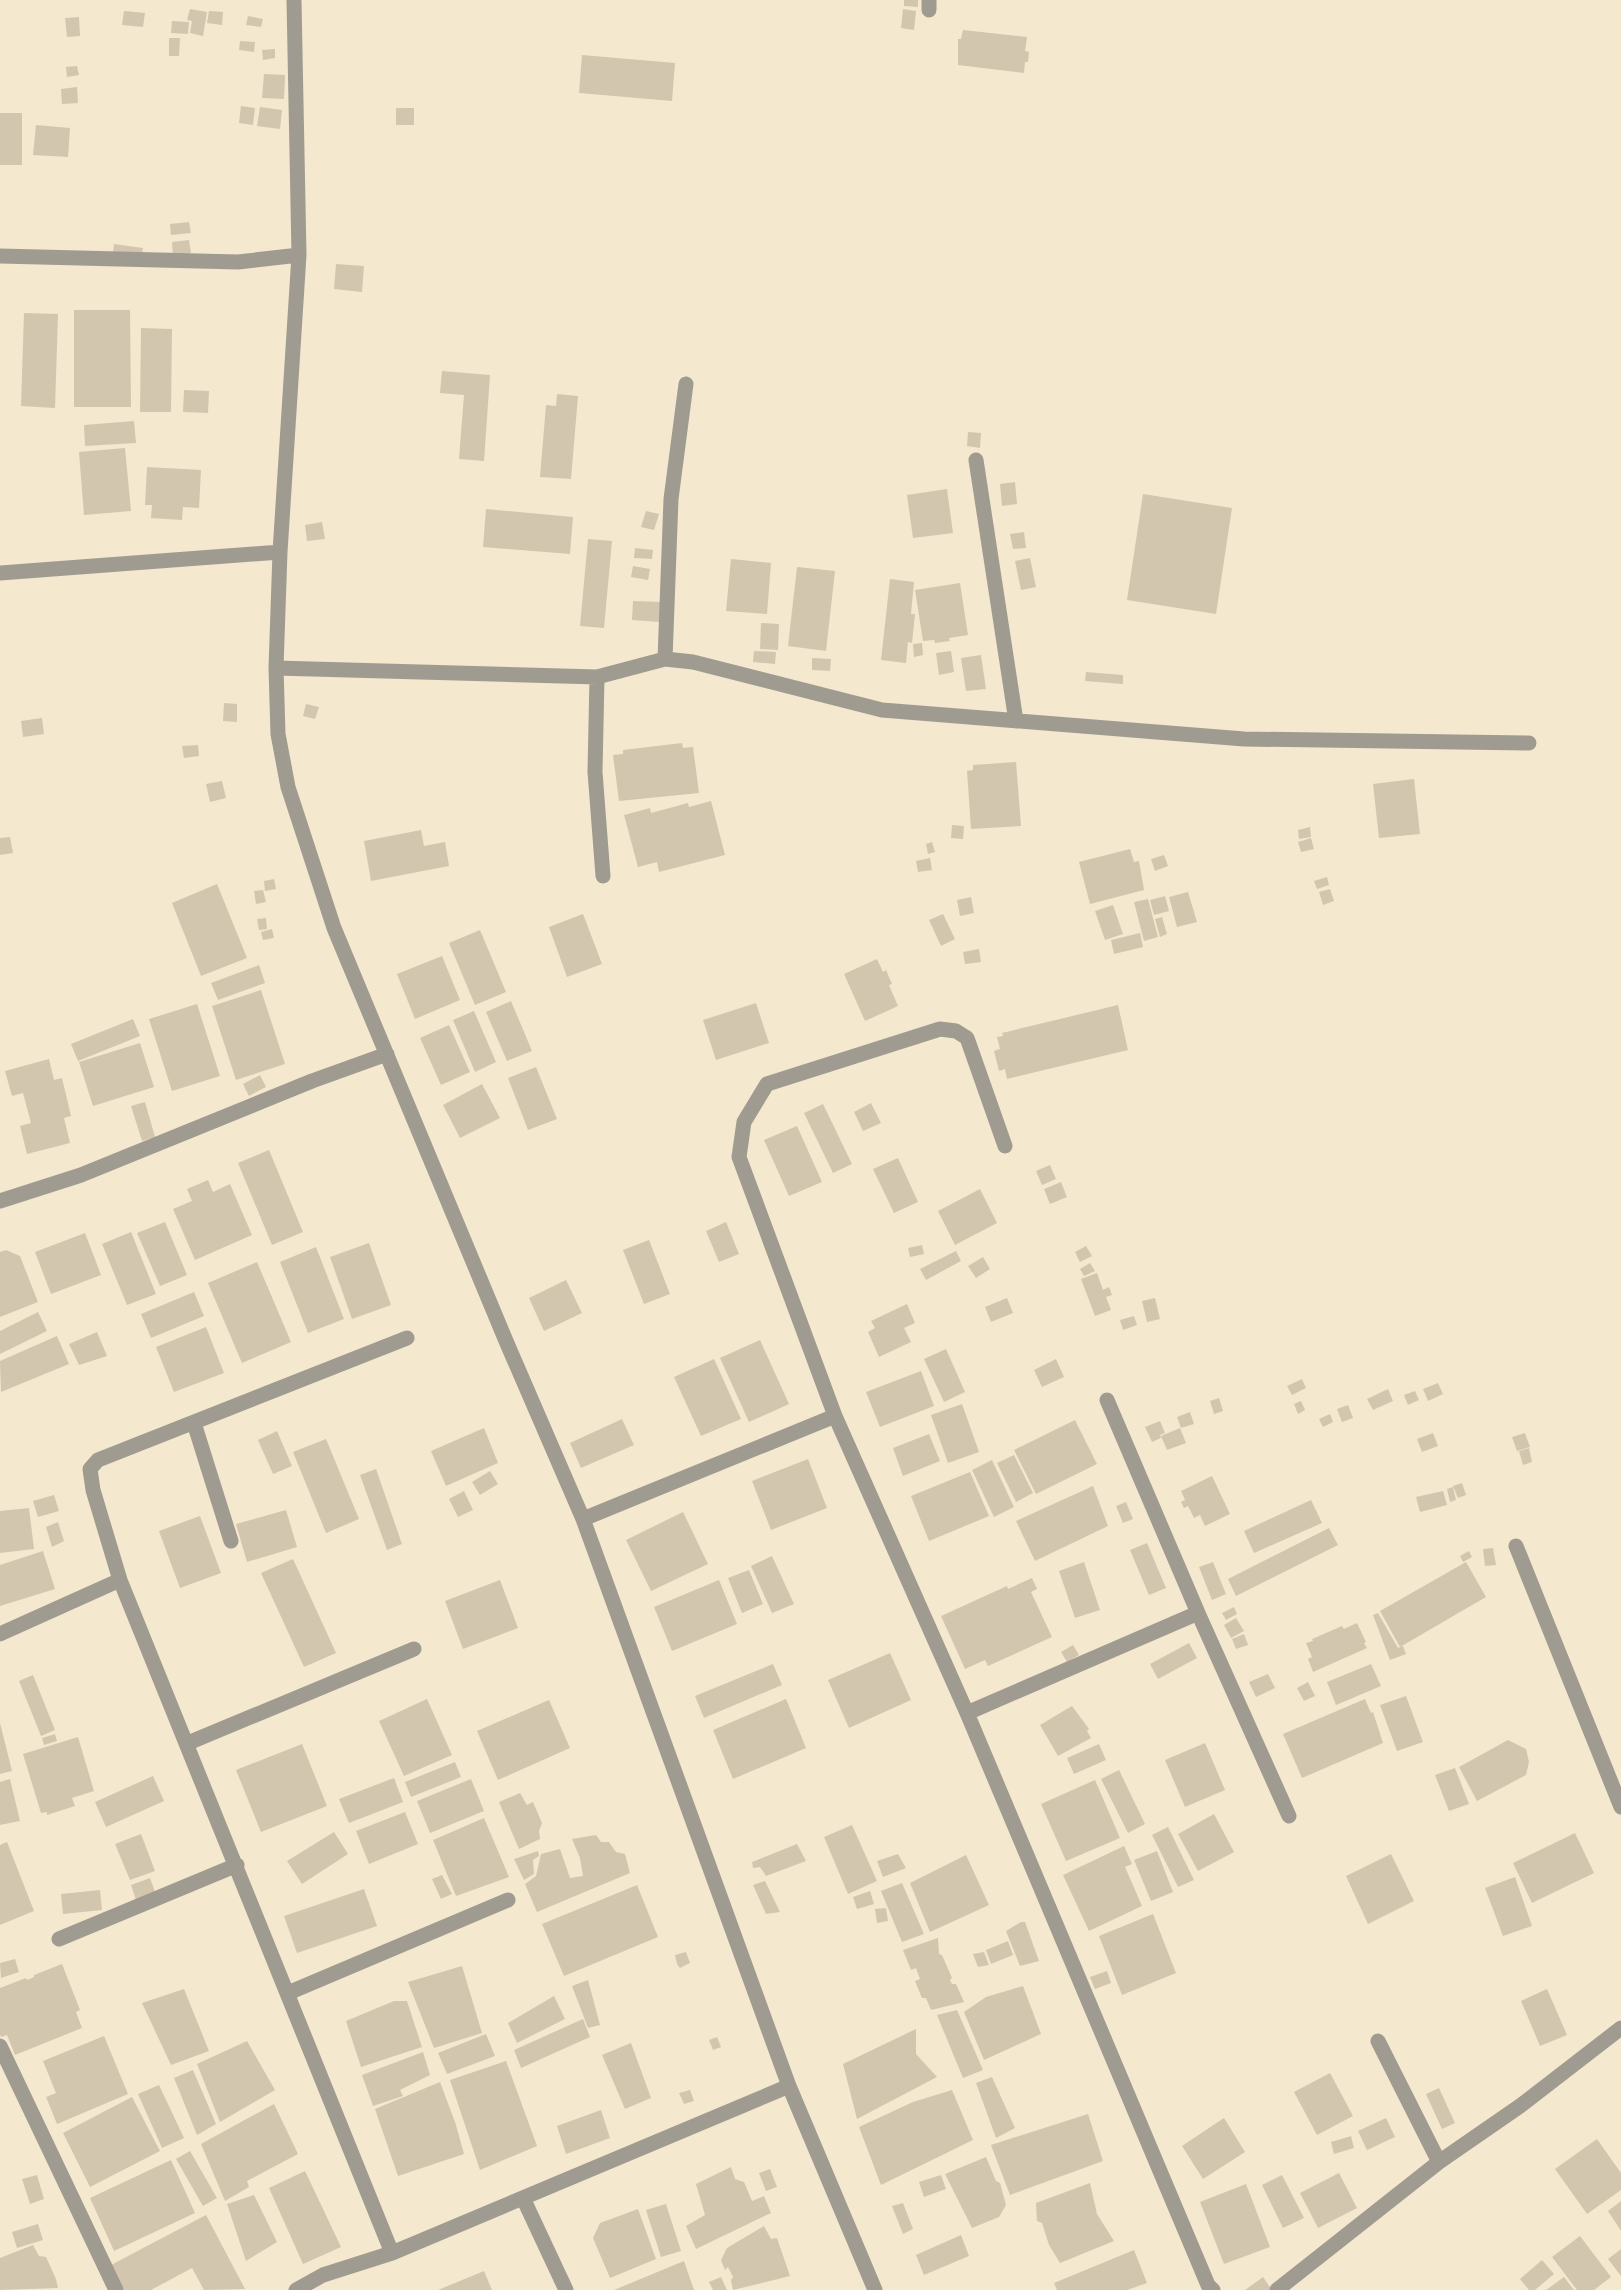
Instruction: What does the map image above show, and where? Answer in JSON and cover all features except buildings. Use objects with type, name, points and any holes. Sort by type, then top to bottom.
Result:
[{"type":"street","points":[[294,0],[299,255],[280,552],[276,668],[278,734],[288,787],[334,928],[506,1341],[583,1519],[789,2086],[875,2290]]},
{"type":"street","points":[[0,256],[238,262],[299,255]]},
{"type":"street","points":[[665,659],[671,499],[686,384]]},
{"type":"street","points":[[976,460],[1016,721]]},
{"type":"street","points":[[0,573],[280,552]]},
{"type":"street","points":[[276,668],[597,677],[665,659],[693,662],[882,710],[1244,739],[1529,743]]},
{"type":"street","points":[[597,677],[595,772],[603,876]]},
{"type":"street","points":[[1005,1146],[968,1038],[956,1031],[940,1029],[767,1084],[744,1122],[739,1157],[835,1416],[968,1713],[1208,2285],[1213,2290]]},
{"type":"street","points":[[0,1201],[81,1175],[312,1081],[387,1054]]},
{"type":"street","points":[[392,2253],[188,1743],[120,1580],[93,1490],[90,1469],[98,1460],[407,1338]]},
{"type":"street","points":[[1107,1400],[1198,1613],[1289,1816]]},
{"type":"street","points":[[583,1519],[835,1416]]},
{"type":"street","points":[[194,1423],[231,1541]]},
{"type":"street","points":[[1516,1546],[1621,1808]]},
{"type":"street","points":[[0,1634],[120,1580]]},
{"type":"street","points":[[968,1713],[1198,1613]]},
{"type":"street","points":[[188,1743],[414,1649]]},
{"type":"street","points":[[59,1939],[237,1865]]},
{"type":"street","points":[[288,1993],[508,1900]]},
{"type":"street","points":[[1277,2290],[1439,2162],[1520,2106],[1621,2028]]},
{"type":"street","points":[[1378,2041],[1439,2162]]},
{"type":"street","points":[[0,2046],[116,2290]]},
{"type":"street","points":[[296,2290],[323,2275],[392,2253],[789,2086]]},
{"type":"street","points":[[523,2198],[566,2290]]}]
